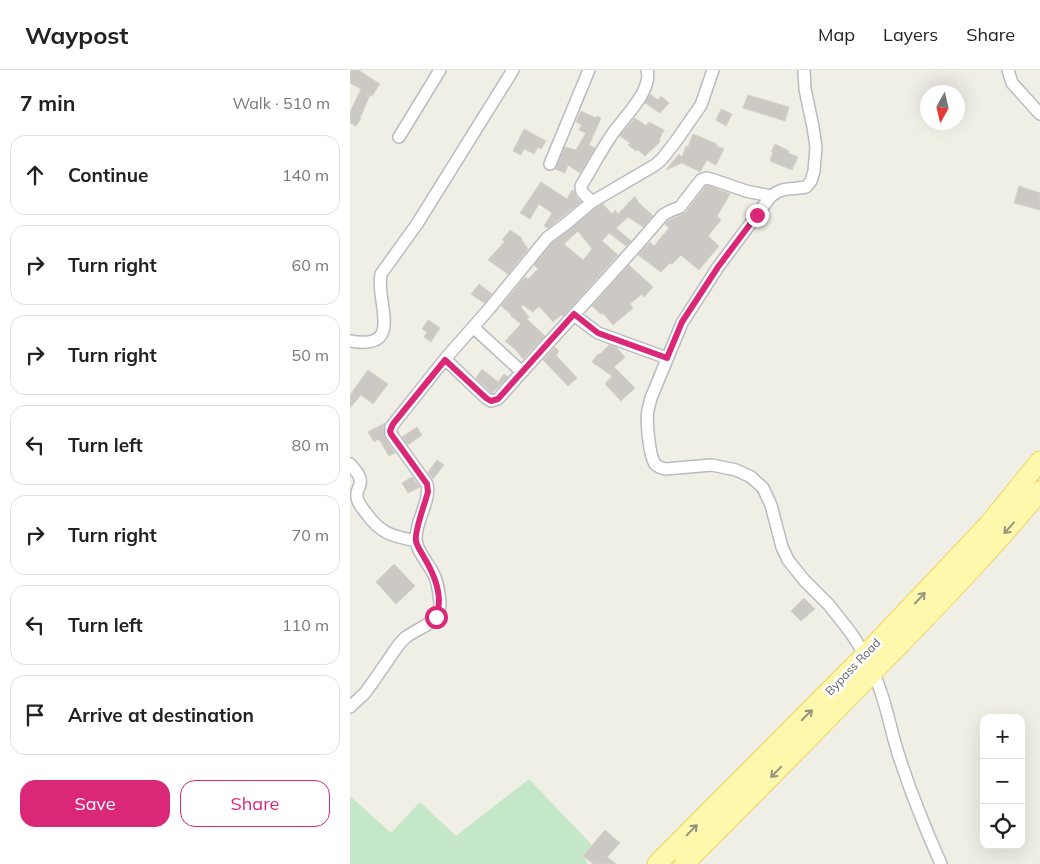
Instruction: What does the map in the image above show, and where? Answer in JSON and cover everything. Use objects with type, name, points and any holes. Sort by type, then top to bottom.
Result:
[{"type":"main road","name":"Bypass Road","points":[[684,864],[774,774],[988,525],[1040,461]]},
{"type":"main road","name":"Bypass Road","points":[[657,864],[869,664],[960,582],[1013,524],[1040,491]]},
{"type":"street","points":[[399,137],[440,70]]},
{"type":"street","points":[[350,341],[371,342],[380,337],[384,330],[379,283],[381,274],[417,224],[513,70]]},
{"type":"street","points":[[550,164],[588,70]]},
{"type":"street","points":[[592,202],[582,192],[581,186],[612,135],[631,111],[644,90],[647,82],[647,70]]},
{"type":"street","points":[[350,707],[364,694],[402,641],[413,632],[432,622],[436,617],[440,604],[434,574],[416,541],[428,492],[427,484],[391,434],[390,431],[393,424],[547,238],[592,202],[662,159],[700,105],[713,70]]},
{"type":"street","points":[[804,70],[805,89],[816,147],[811,181],[806,187],[780,190],[771,196],[718,267],[682,322],[651,398],[648,410],[650,449],[654,462],[661,468],[712,465],[736,470],[751,477],[763,488],[771,505],[782,546],[788,560],[804,580],[829,605],[851,634],[869,664],[884,698],[898,752],[927,832],[941,864]]},
{"type":"street","points":[[1008,70],[1012,83],[1040,114]]},
{"type":"street","points":[[445,360],[486,398],[491,401],[498,399],[626,259],[663,215],[680,207],[701,180],[711,179],[746,191],[771,196]]},
{"type":"street","points":[[574,314],[598,333],[667,358]]},
{"type":"street","points":[[473,327],[522,372]]},
{"type":"street","points":[[350,464],[360,479],[357,492],[359,504],[373,523],[383,531],[416,541]]},
{"type":"green space","points":[[529,779],[592,845],[583,856],[588,864],[350,864],[350,796],[391,833],[420,802],[456,836]]},
{"type":"building","points":[[350,70],[358,70],[380,84],[372,96],[370,95],[361,119],[356,126],[350,123],[350,112],[361,89],[350,83]]},
{"type":"building","points":[[650,94],[658,100],[661,96],[669,103],[660,113],[645,103]]},
{"type":"building","points":[[748,95],[789,107],[785,121],[743,108]]},
{"type":"building","points":[[721,109],[732,114],[726,126],[716,120]]},
{"type":"building","points":[[581,111],[596,118],[597,116],[601,118],[589,145],[595,148],[580,173],[568,165],[565,173],[555,169],[565,147],[576,150],[586,133],[579,130],[582,125],[576,122]]},
{"type":"building","points":[[635,118],[646,126],[649,122],[664,130],[659,140],[660,142],[645,156],[628,145],[630,143],[620,136]]},
{"type":"building","points":[[524,129],[546,141],[541,149],[538,147],[534,154],[524,149],[521,155],[513,151]]},
{"type":"building","points":[[693,134],[724,149],[716,165],[707,160],[700,172],[682,163],[666,170],[679,154],[682,157]]},
{"type":"building","points":[[775,144],[798,157],[792,170],[770,161],[773,152],[771,152]]},
{"type":"building","points":[[541,182],[567,199],[572,190],[574,191],[576,197],[581,202],[548,228],[544,226],[552,213],[539,204],[530,219],[520,213]]},
{"type":"building","points":[[706,186],[730,194],[717,216],[721,220],[708,236],[719,246],[699,270],[681,255],[661,272],[638,255],[650,242],[654,246],[669,228],[665,224],[686,212]]},
{"type":"building","points":[[1019,186],[1040,193],[1040,210],[1014,203]]},
{"type":"building","points":[[635,196],[638,202],[653,216],[643,227],[628,217],[616,228],[631,241],[626,246],[609,233],[602,241],[618,255],[563,316],[561,315],[553,322],[540,307],[533,312],[523,305],[521,307],[529,317],[527,319],[545,336],[523,359],[505,341],[521,324],[501,306],[525,277],[528,279],[538,269],[534,265],[552,243],[596,208],[603,204],[612,214],[615,210],[618,214]],"holes":[[[578,231],[592,249],[583,260],[564,244]]]},
{"type":"building","points":[[510,230],[522,238],[528,249],[508,274],[488,260],[505,241],[502,240]]},
{"type":"building","points":[[629,265],[653,287],[644,297],[642,294],[630,304],[633,308],[613,325],[603,313],[602,315],[592,306]]},
{"type":"building","points":[[479,284],[492,294],[484,303],[471,294]]},
{"type":"building","points":[[428,320],[440,328],[431,342],[424,337],[427,332],[422,329]]},
{"type":"building","points":[[609,345],[616,347],[625,357],[614,367],[635,388],[621,401],[605,384],[612,376],[592,362]]},
{"type":"building","points":[[555,347],[559,351],[556,355],[577,378],[568,386],[543,360]]},
{"type":"building","points":[[482,369],[498,382],[504,374],[508,377],[492,393],[476,378]]},
{"type":"building","points":[[368,370],[388,384],[373,404],[361,395],[350,408],[350,395]]},
{"type":"building","points":[[385,423],[385,438],[395,453],[389,456],[379,439],[374,442],[368,432]]},
{"type":"building","points":[[417,427],[422,435],[408,445],[402,437]]},
{"type":"building","points":[[437,460],[444,465],[433,479],[428,472]]},
{"type":"building","points":[[412,477],[420,487],[408,493],[402,483]]},
{"type":"building","points":[[394,564],[415,586],[396,604],[376,582]]},
{"type":"building","points":[[804,598],[815,609],[801,621],[791,611]]},
{"type":"building","points":[[605,830],[620,843],[607,857],[616,864],[593,864],[583,856]]},
{"type":"route","points":[[436,617],[440,604],[437,582],[416,541],[428,488],[391,434],[390,431],[393,424],[445,360],[486,398],[491,401],[498,399],[574,314],[598,333],[667,358],[682,322],[718,267],[757,215]]}]
